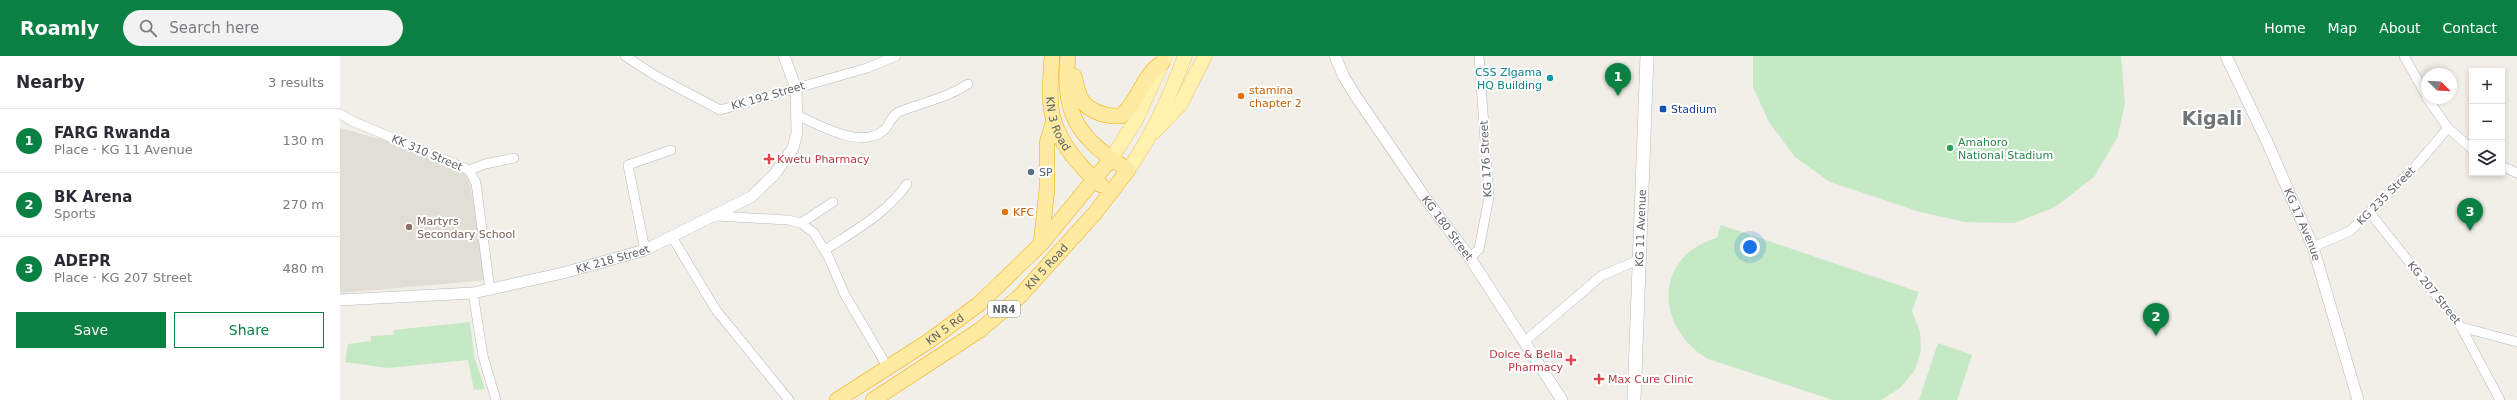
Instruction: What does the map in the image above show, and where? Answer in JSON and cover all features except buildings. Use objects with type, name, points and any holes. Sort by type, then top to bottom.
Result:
[{"type":"highway","name":"KN 3 Road","points":[[1052,56],[1050,104],[1053,123],[1074,157],[1094,180],[1112,192]]},
{"type":"highway","name":"KN 3 Road","points":[[1068,59],[1069,106],[1072,117],[1081,132],[1097,149],[1128,170]]},
{"type":"highway","points":[[1068,59],[1077,82],[1078,92],[1086,105],[1096,113],[1110,116],[1121,116],[1130,108],[1153,68],[1164,59]]},
{"type":"highway","points":[[1041,244],[1047,189],[1047,142],[1053,123]]},
{"type":"highway","name":"NR4","points":[[1094,180],[1111,159]]},
{"type":"highway","name":"NR4","points":[[1112,192],[1128,170]]},
{"type":"highway","name":"KN 5 Road","points":[[1041,244],[1094,180]]},
{"type":"highway","name":"KN 5 Road","points":[[873,400],[980,330],[1019,297],[1112,192]]},
{"type":"highway","name":"KN 5 Rd","points":[[837,400],[888,368],[979,304],[1041,244]]},
{"type":"main road","points":[[1128,170],[1148,138],[1172,89],[1185,56]]},
{"type":"main road","points":[[1148,138],[1180,105],[1205,56]]},
{"type":"main road","name":"KG 11 Avenue","points":[[1634,400],[1638,260],[1647,56]]},
{"type":"main road","points":[[1111,159],[1136,120],[1164,59]]},
{"type":"street","name":"KK 192 Street","points":[[625,56],[718,110],[867,68],[896,56]]},
{"type":"street","name":"KK 218 Street","points":[[340,300],[473,293],[563,273],[646,250],[751,197],[774,175],[793,148],[797,133],[796,88],[784,56]]},
{"type":"street","name":"KG 180 Street","points":[[1335,56],[1344,77],[1376,126],[1426,200],[1470,258],[1562,400]]},
{"type":"street","name":"KG 176 Street","points":[[1470,258],[1479,249],[1489,197],[1479,56]]},
{"type":"street","name":"KG 17 Avenue","points":[[2226,56],[2268,144],[2313,247],[2340,332],[2358,400]]},
{"type":"street","points":[[2404,56],[2421,87]]},
{"type":"street","points":[[797,115],[842,135],[867,137],[882,132],[898,112],[946,97],[968,84]]},
{"type":"street","points":[[2431,104],[2448,128],[2469,146]]},
{"type":"street","name":"KK 310 Street","points":[[340,114],[352,121],[469,170],[476,183],[490,290]]},
{"type":"street","name":"KG 235 Street","points":[[2313,247],[2350,231],[2413,169],[2448,128]]},
{"type":"street","points":[[646,250],[628,166],[671,150]]},
{"type":"street","points":[[469,170],[485,164],[514,158]]},
{"type":"street","points":[[2505,167],[2517,172]]},
{"type":"street","points":[[825,250],[870,220],[900,195],[907,184]]},
{"type":"street","points":[[801,222],[833,202]]},
{"type":"street","name":"KG 207 Street","points":[[2370,213],[2461,327],[2500,400]]},
{"type":"street","points":[[716,216],[743,219],[776,218],[801,222],[814,233],[825,250],[845,295],[888,368]]},
{"type":"street","points":[[672,237],[716,310],[789,400]]},
{"type":"street","points":[[1524,342],[1601,276],[1638,260]]},
{"type":"street","points":[[473,293],[483,356],[496,400]]},
{"type":"street","points":[[2461,327],[2517,342]]},
{"type":"shaded area","name":"Martyrs Secondary School","points":[[340,128],[405,146],[468,175],[488,280],[340,293]]},
{"type":"green space","name":"Amahoro National Stadium","points":[[1753,56],[2121,56],[2125,104],[2117,138],[2094,177],[2055,207],[2014,223],[1964,222],[1917,211],[1830,182],[1795,157],[1769,122],[1753,87]]},
{"type":"green space","points":[[1721,225],[1919,292],[1912,311],[1920,332],[1921,351],[1915,370],[1900,388],[1881,400],[1833,400],[1708,359],[1691,346],[1678,330],[1671,312],[1669,294],[1672,276],[1681,260],[1696,247],[1717,238]]},
{"type":"green space","points":[[470,322],[474,356],[485,389],[474,390],[468,360],[388,368],[345,362],[348,344],[371,341],[371,336],[393,335],[394,330]]},
{"type":"green space","points":[[1938,343],[1972,355],[1957,400],[1919,400]]},
{"type":"place","name":"CSS ZIgama HQ Building","points":[[1550,78]]},
{"type":"place","name":"stamina chapter 2","points":[[1241,96]]},
{"type":"place","name":"FARG Rwanda","points":[[1618,96]]},
{"type":"place","name":"Stadium","points":[[1663,109]]},
{"type":"place","name":"Amahoro National Stadium","points":[[1950,148]]},
{"type":"place","name":"Kwetu Pharmacy","points":[[769,159]]},
{"type":"place","name":"SP","points":[[1031,172]]},
{"type":"place","name":"KFC","points":[[1005,212]]},
{"type":"place","name":"Martyrs Secondary School","points":[[409,227]]},
{"type":"place","name":"ADEPR","points":[[2470,231]]},
{"type":"place","name":"BK Arena","points":[[2156,336]]},
{"type":"place","name":"Dolce & Bella Pharmacy","points":[[1571,360]]},
{"type":"place","name":"Max Cure Clinic","points":[[1599,379]]},
{"type":"district","name":"Kigali","points":[[2212,118]]}]
